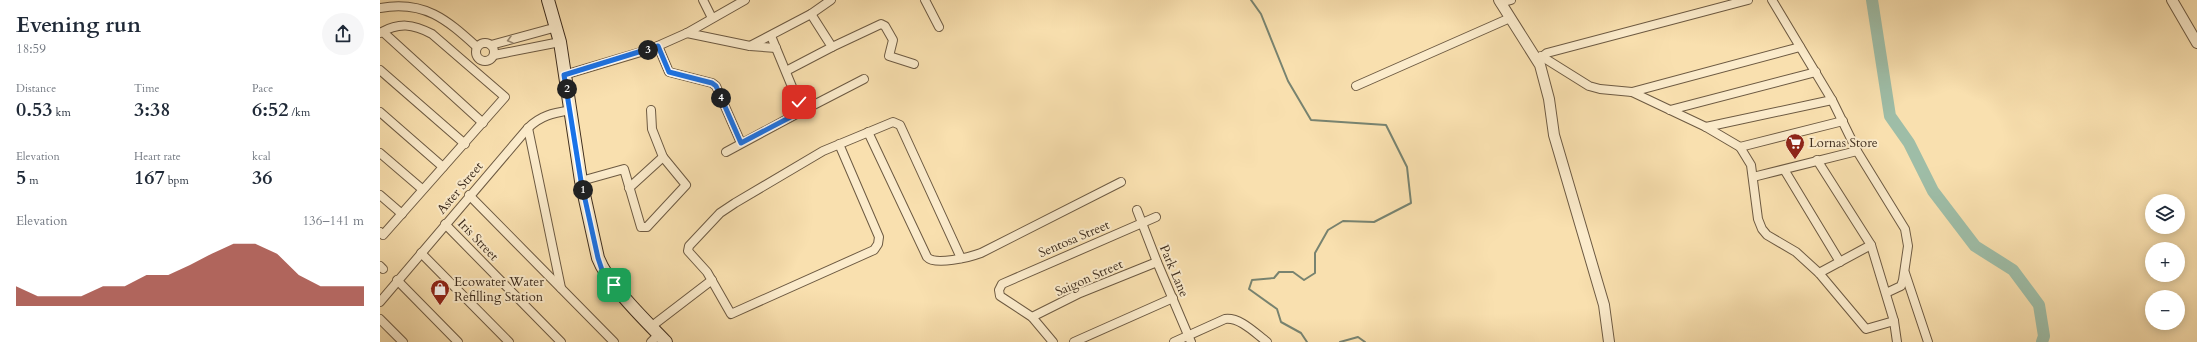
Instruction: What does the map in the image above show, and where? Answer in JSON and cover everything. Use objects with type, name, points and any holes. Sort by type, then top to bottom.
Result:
[{"type":"main road","points":[[548,0],[557,27],[560,42],[581,181],[598,258],[602,270],[657,336]]},
{"type":"street","points":[[703,0],[712,18]]},
{"type":"street","points":[[564,75],[658,46],[687,33],[745,0]]},
{"type":"street","points":[[750,46],[811,14],[831,0]]},
{"type":"street","points":[[925,0],[939,27]]},
{"type":"street","points":[[1511,0],[1500,1],[1510,18],[1539,58],[1545,81],[1554,135],[1604,305],[1609,342]]},
{"type":"street","points":[[1539,58],[1748,0]]},
{"type":"street","points":[[1772,0],[1832,100],[1857,151],[1905,229],[1908,246],[1905,272],[1901,286],[1886,293]]},
{"type":"street","points":[[2172,0],[2197,43]]},
{"type":"street","points":[[380,8],[401,3],[419,4],[439,14],[477,48]]},
{"type":"street","points":[[811,14],[832,47]]},
{"type":"street","points":[[1356,86],[1510,18]]},
{"type":"street","points":[[380,232],[383,235],[484,123],[505,97],[432,34],[418,27],[406,24],[395,25],[381,32],[484,123]]},
{"type":"street","points":[[786,71],[881,24],[886,26],[893,40],[889,56],[914,64]]},
{"type":"street","points":[[557,27],[491,45],[484,43],[477,48],[476,55],[481,61],[489,61],[494,55],[560,42]]},
{"type":"street","points":[[687,33],[750,46],[776,48]]},
{"type":"street","points":[[524,36],[527,49]]},
{"type":"street","points":[[771,36],[802,111]]},
{"type":"street","points":[[491,45],[494,55]]},
{"type":"street","points":[[658,46],[669,72],[712,83],[716,86],[741,143]]},
{"type":"street","points":[[1632,92],[1800,47]]},
{"type":"street","points":[[1539,58],[1589,86],[1600,89],[1632,92],[1706,127],[1740,147],[1751,165],[1758,219],[1762,229],[1767,235],[1796,252],[1819,273],[1866,329],[1894,321]]},
{"type":"street","points":[[380,70],[465,144]]},
{"type":"street","points":[[1670,110],[1816,72]]},
{"type":"street","points":[[726,152],[864,79]]},
{"type":"street","points":[[1706,127],[1832,100]]},
{"type":"street","name":"Aster Street","points":[[380,302],[469,195],[528,128],[538,119],[546,115],[571,110]]},
{"type":"street","points":[[581,181],[624,169],[641,227],[647,227],[686,185],[663,157],[652,129],[651,110]]},
{"type":"street","points":[[380,112],[443,167]]},
{"type":"street","points":[[1740,147],[1843,121]]},
{"type":"street","points":[[840,144],[879,237],[878,244],[874,250],[731,314],[707,272],[691,256],[688,251],[689,246],[720,213],[735,203],[823,151],[893,122],[900,125],[961,258]]},
{"type":"street","points":[[528,128],[561,288]]},
{"type":"street","points":[[868,132],[927,257],[935,262],[981,253],[1121,182]]},
{"type":"street","points":[[1753,177],[1785,171],[1817,160],[1857,151]]},
{"type":"street","points":[[380,153],[422,190]]},
{"type":"street","points":[[629,188],[663,157]]},
{"type":"street","points":[[1817,160],[1871,245],[1894,321],[1897,342]]},
{"type":"street","points":[[1785,171],[1840,262]]},
{"type":"street","points":[[380,195],[402,214]]},
{"type":"street","points":[[469,195],[614,342]]},
{"type":"street","name":"Park Lane","points":[[1137,210],[1157,262],[1190,339]]},
{"type":"street","name":"Sentosa Street","points":[[1032,317],[1000,296],[999,290],[1002,284],[1156,217]]},
{"type":"street","name":"Iris Street","points":[[445,224],[561,342]]},
{"type":"street","points":[[1819,273],[1871,245]]},
{"type":"street","points":[[421,253],[508,342]]},
{"type":"street","name":"Saigon Street","points":[[1032,317],[1080,293],[1157,262]]},
{"type":"street","points":[[1905,272],[1928,342]]},
{"type":"street","points":[[397,280],[458,342]]},
{"type":"street","points":[[657,336],[712,280]]},
{"type":"street","points":[[1074,342],[1173,298]]},
{"type":"street","points":[[1032,317],[1053,342]]},
{"type":"street","points":[[1174,342],[1190,339],[1231,318],[1237,320],[1267,342]]},
{"type":"street","points":[[380,320],[403,342]]},
{"type":"waterway","points":[[1251,0],[1261,14],[1288,81],[1311,120],[1386,125],[1407,167],[1411,203],[1374,222],[1343,221],[1328,230],[1315,253],[1315,273],[1304,280],[1293,272],[1279,272],[1274,278],[1252,280],[1249,289],[1277,309],[1281,322],[1301,333],[1307,342]]},
{"type":"waterway","points":[[1872,0],[1890,116],[1909,143],[1933,191],[1975,246],[2013,270],[2039,305],[2044,336],[2042,342]]},
{"type":"waterway","points":[[1340,342],[1358,337],[1365,342]]},
{"type":"place","name":"Lornas Store","points":[[1795,160]]},
{"type":"place","name":"Ecowater Water Refilling Station","points":[[440,306]]},
{"type":"route","points":[[614,285],[602,270],[598,258],[581,181],[571,110],[564,75],[658,46],[669,72],[712,83],[716,86],[741,143],[782,123],[802,111],[799,102]]}]
